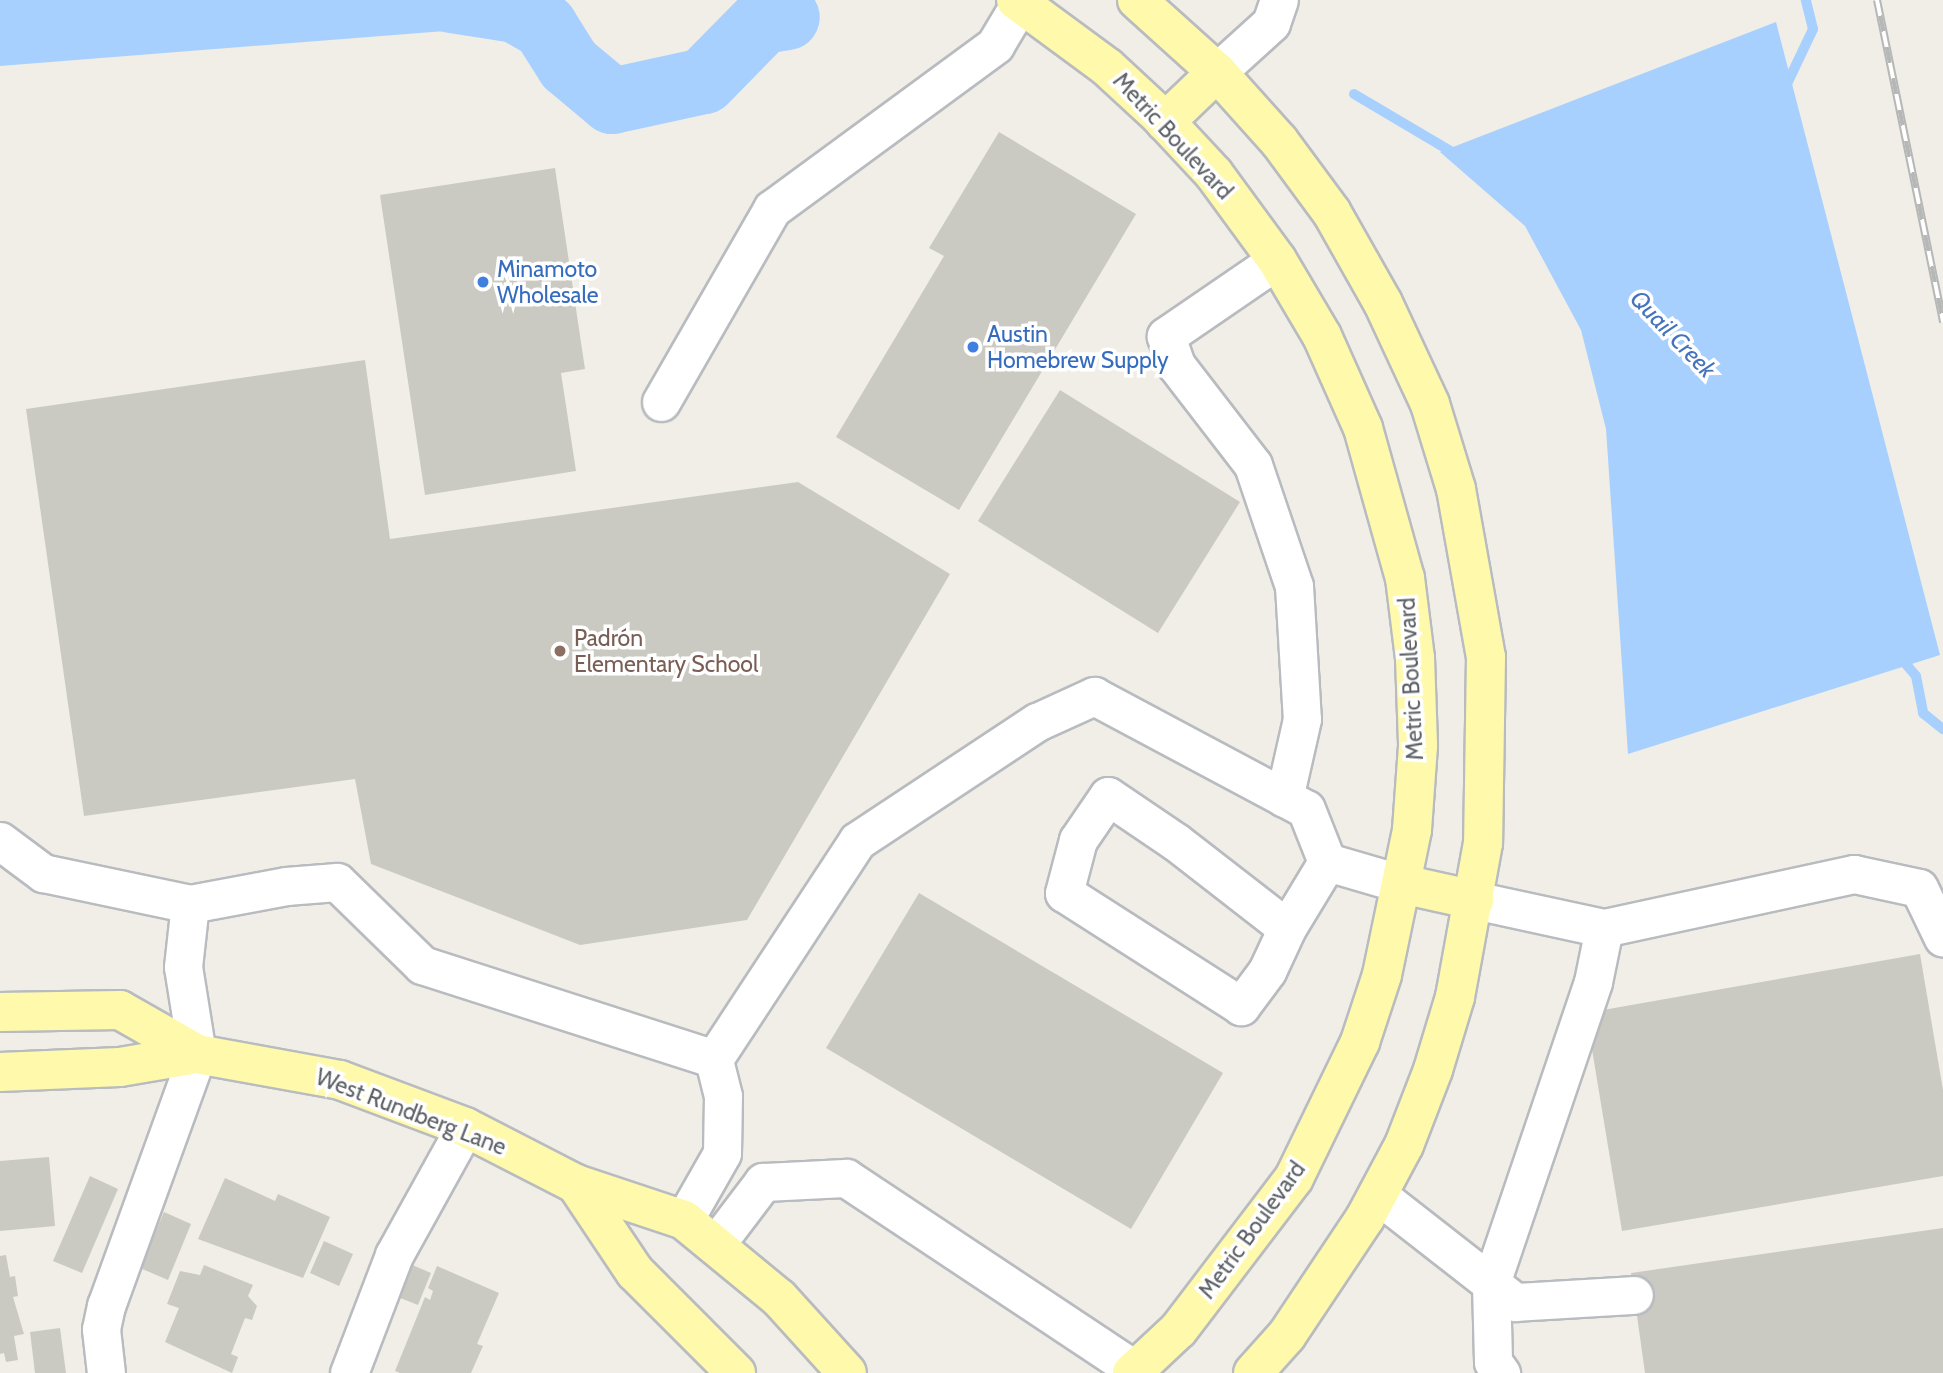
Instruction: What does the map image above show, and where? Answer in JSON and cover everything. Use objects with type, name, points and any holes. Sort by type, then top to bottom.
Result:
[{"type":"main road","points":[[1137,0],[1217,72],[1279,141],[1332,213],[1383,303],[1430,404],[1456,489],[1486,657],[1487,754],[1474,900],[1455,997],[1433,1070],[1378,1195],[1287,1335],[1253,1373]]},
{"type":"main road","name":"Metric Boulevard","points":[[1019,1],[1107,67],[1165,122],[1214,174],[1277,260],[1322,336],[1363,428],[1405,578],[1415,658],[1418,746],[1412,830],[1382,975],[1360,1042],[1294,1178],[1178,1330],[1133,1372]]},
{"type":"main road","points":[[1165,122],[1217,72]]},
{"type":"main road","points":[[1402,884],[1474,900]]},
{"type":"main road","name":"West Rundberg Lane","points":[[0,1012],[120,1010],[197,1054],[340,1080],[465,1127],[576,1184],[635,1272],[736,1373]]},
{"type":"main road","name":"West Rundberg Lane","points":[[0,1072],[120,1067],[197,1054]]},
{"type":"main road","points":[[576,1184],[651,1233],[684,1220],[779,1298],[847,1373]]},
{"type":"lane","points":[[1217,72],[1271,23],[1279,0]]},
{"type":"lane","points":[[661,402],[772,209],[995,45],[1019,1]]},
{"type":"lane","points":[[1277,260],[1166,336],[1176,365],[1253,465],[1294,586],[1301,719],[1284,798]]},
{"type":"lane","points":[[684,1220],[722,1153],[723,1096],[714,1059],[857,841],[1037,722],[1094,696],[1306,810],[1327,862]]},
{"type":"lane","points":[[1287,928],[1176,842],[1108,796],[1077,840],[1064,893],[1241,1006],[1267,971],[1287,928],[1327,862]]},
{"type":"lane","points":[[0,841],[43,873],[190,904],[286,886],[337,882],[422,965],[714,1059]]},
{"type":"lane","points":[[1327,862],[1402,884]]},
{"type":"lane","points":[[1474,900],[1604,928],[1854,874],[1919,888],[1943,938]]},
{"type":"lane","points":[[106,1373],[101,1329],[106,1307],[197,1054],[183,967],[190,904]]},
{"type":"lane","points":[[1501,1373],[1493,1362],[1491,1284],[1593,982],[1604,928]]},
{"type":"lane","points":[[349,1373],[394,1255],[465,1127]]},
{"type":"lane","points":[[716,1244],[763,1182],[846,1178],[1133,1372]]},
{"type":"lane","points":[[1378,1195],[1515,1302],[1634,1295]]},
{"type":"water","points":[[0,0],[501,0],[496,27],[0,66]]},
{"type":"water","points":[[1776,22],[1940,655],[1628,754],[1606,429],[1581,330],[1525,226],[1440,152]]},
{"type":"building","name":"Austin Homebrew Supply","points":[[999,132],[1136,214],[959,510],[836,437],[944,256],[929,248]]},
{"type":"building","name":"Minamoto Wholesale","points":[[555,168],[585,369],[561,373],[576,471],[425,495],[380,195]]},
{"type":"building","points":[[365,360],[390,539],[798,482],[950,574],[747,920],[580,945],[371,864],[355,779],[84,816],[26,409]]},
{"type":"building","points":[[1060,390],[1240,502],[1158,633],[978,521]]},
{"type":"building","points":[[919,893],[1223,1073],[1131,1229],[826,1048]]},
{"type":"building","points":[[1920,954],[1943,1090],[1943,1176],[1622,1231],[1586,1013]]},
{"type":"building","points":[[49,1157],[55,1226],[0,1231],[0,1161]]},
{"type":"building","points":[[90,1176],[118,1189],[82,1273],[53,1261]]},
{"type":"building","points":[[225,1178],[275,1201],[278,1194],[330,1217],[303,1278],[198,1239]]},
{"type":"building","points":[[164,1212],[191,1224],[168,1280],[140,1268]]},
{"type":"building","points":[[1943,1228],[1943,1373],[1645,1373],[1631,1273]]},
{"type":"building","points":[[324,1241],[353,1254],[339,1286],[310,1273]]},
{"type":"building","points":[[6,1255],[10,1277],[15,1276],[18,1296],[13,1297],[24,1334],[14,1336],[18,1360],[6,1362],[4,1353],[0,1354],[0,1256]]},
{"type":"building","points":[[403,1261],[431,1273],[418,1305],[390,1294]]},
{"type":"building","points":[[204,1265],[253,1285],[248,1296],[257,1306],[252,1320],[245,1318],[231,1354],[238,1357],[232,1373],[165,1342],[179,1308],[167,1304],[180,1271],[200,1275]]},
{"type":"building","points":[[437,1266],[499,1293],[477,1344],[483,1346],[471,1373],[400,1373],[395,1371],[425,1297],[430,1300],[433,1291],[428,1288]]},
{"type":"building","points":[[60,1328],[66,1373],[35,1373],[30,1332]]},
{"type":"waterway","name":"Quail Creek","points":[[451,0],[516,10],[545,27],[569,65],[612,101],[704,81],[763,21],[787,17]]},
{"type":"waterway","points":[[1785,88],[1813,29],[1806,0]]},
{"type":"waterway","name":"Quail Creek","points":[[1354,94],[1457,155]]},
{"type":"waterway","name":"Quail Creek","points":[[1900,657],[1916,676],[1923,713],[1943,729]]},
{"type":"railway","points":[[1877,0],[1943,322]]},
{"type":"place","name":"Minamoto Wholesale","points":[[483,282]]},
{"type":"place","name":"Austin Homebrew Supply","points":[[973,347]]},
{"type":"place","name":"Padrón Elementary School","points":[[560,651]]}]
